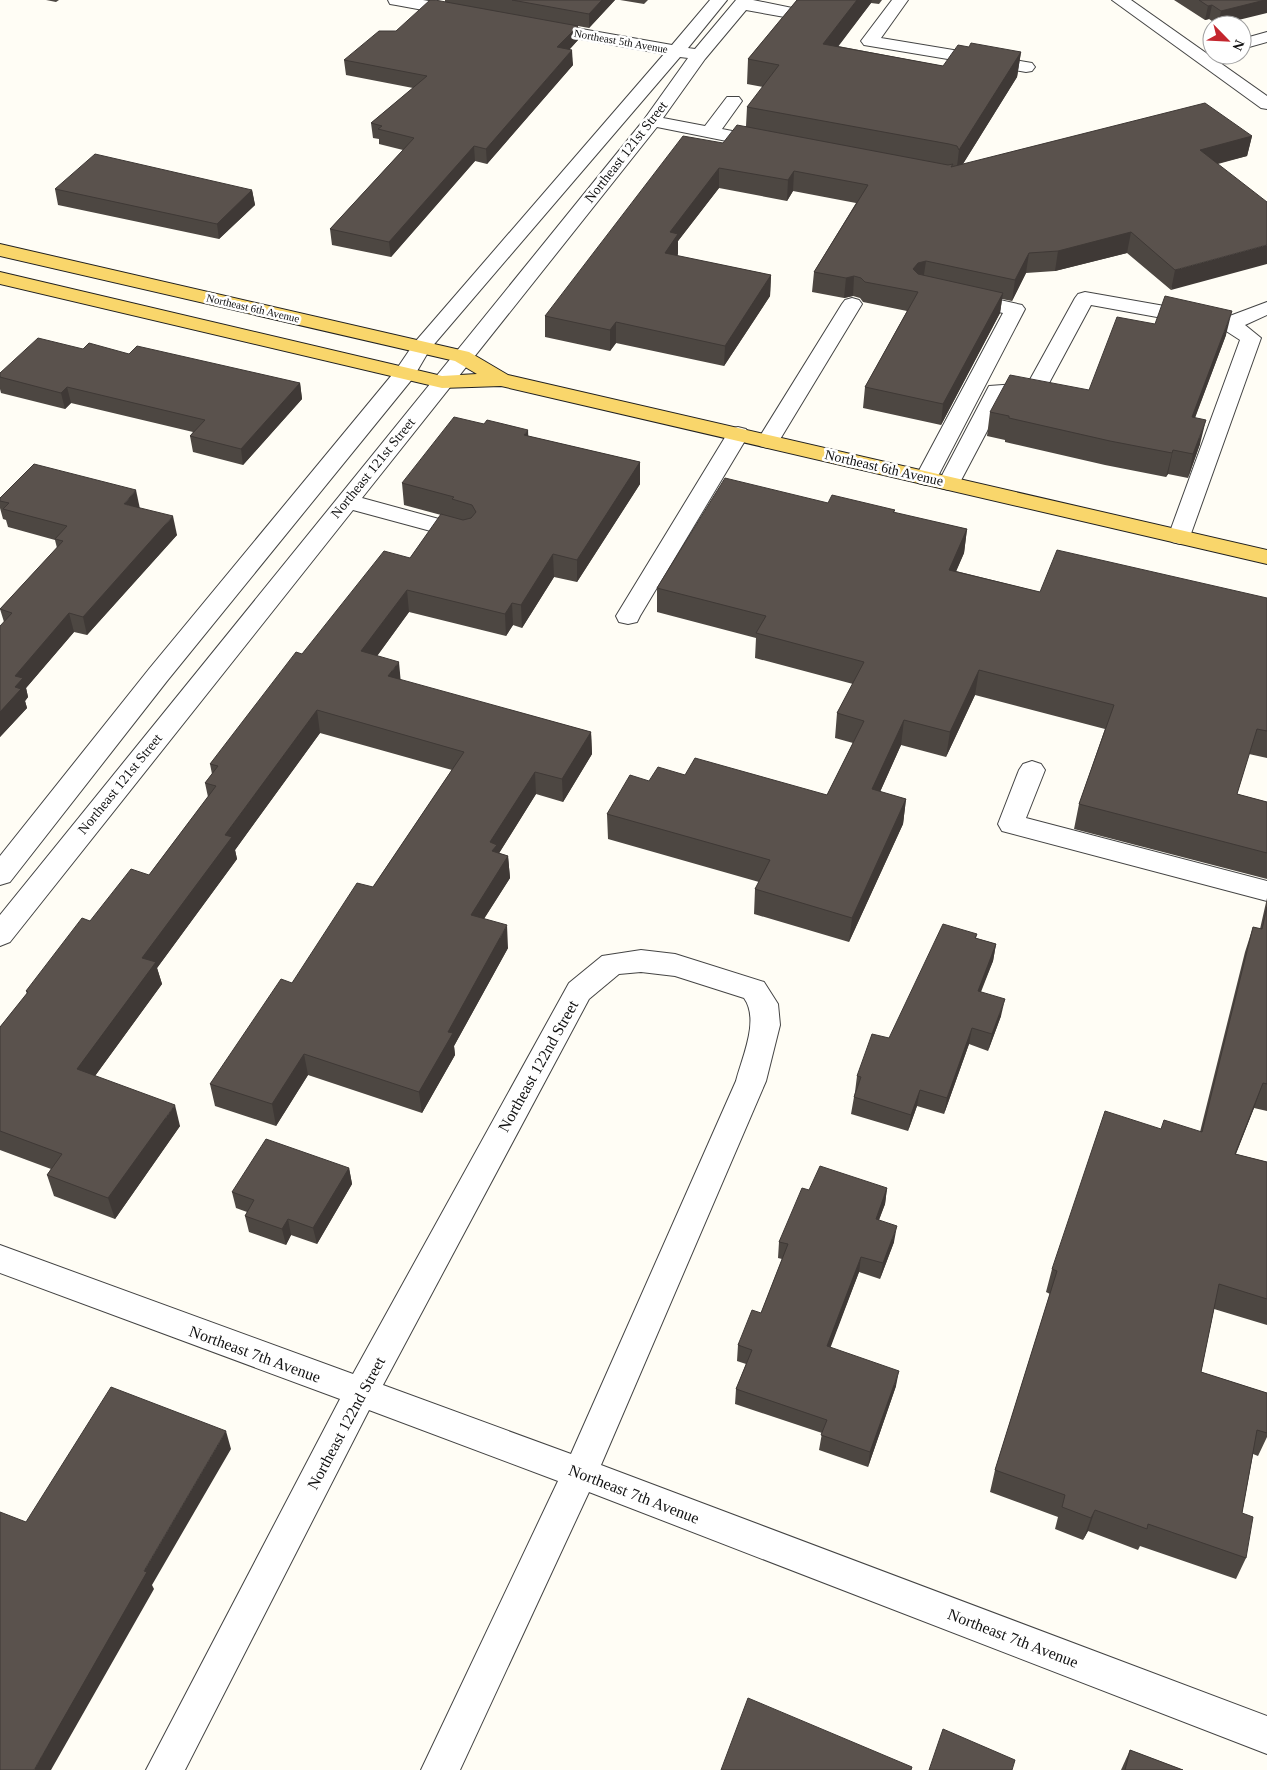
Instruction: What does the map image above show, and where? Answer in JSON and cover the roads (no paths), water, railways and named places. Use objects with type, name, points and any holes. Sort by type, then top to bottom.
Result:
[{"type":"main road","name":"Northeast 6th Avenue","points":[[0,250],[462,356],[501,380]]},
{"type":"main road","name":"Northeast 6th Avenue","points":[[0,278],[442,382],[501,380],[1267,557]]},
{"type":"street","points":[[396,0],[473,14]]},
{"type":"street","name":"Northeast 121st Street","points":[[0,875],[158,675],[405,373],[422,346],[719,0]]},
{"type":"street","points":[[900,0],[870,41],[1026,67]]},
{"type":"street","points":[[1120,0],[1202,51]]},
{"type":"street","points":[[743,2],[796,14]]},
{"type":"street","name":"Northeast 121st Street","points":[[0,935],[652,121],[699,55],[743,2]]},
{"type":"street","name":"Northeast 5th Avenue","points":[[521,23],[699,55]]},
{"type":"street","points":[[1252,41],[1267,37]]},
{"type":"street","points":[[1219,65],[1267,104]]},
{"type":"street","points":[[710,132],[733,101]]},
{"type":"street","points":[[652,121],[785,146]]},
{"type":"street","points":[[926,478],[1015,308],[942,293]]},
{"type":"street","points":[[949,483],[997,391],[1017,390],[1033,393],[1085,298],[1248,320],[1267,308]]},
{"type":"street","points":[[768,441],[852,304]]},
{"type":"street","points":[[1180,537],[1252,338],[1248,320]]},
{"type":"street","points":[[628,616],[738,434]]},
{"type":"street","points":[[346,501],[464,533]]},
{"type":"street","points":[[1032,770],[1011,824],[1267,891]]},
{"type":"street","name":"Northeast 122nd Street","points":[[165,1770],[360,1394],[579,991],[612,964],[641,961],[675,966],[754,990],[764,1004],[765,1025],[751,1081],[580,1473],[440,1770]]},
{"type":"street","name":"Northeast 7th Avenue","points":[[0,1260],[360,1394],[580,1473],[1267,1735]]}]
